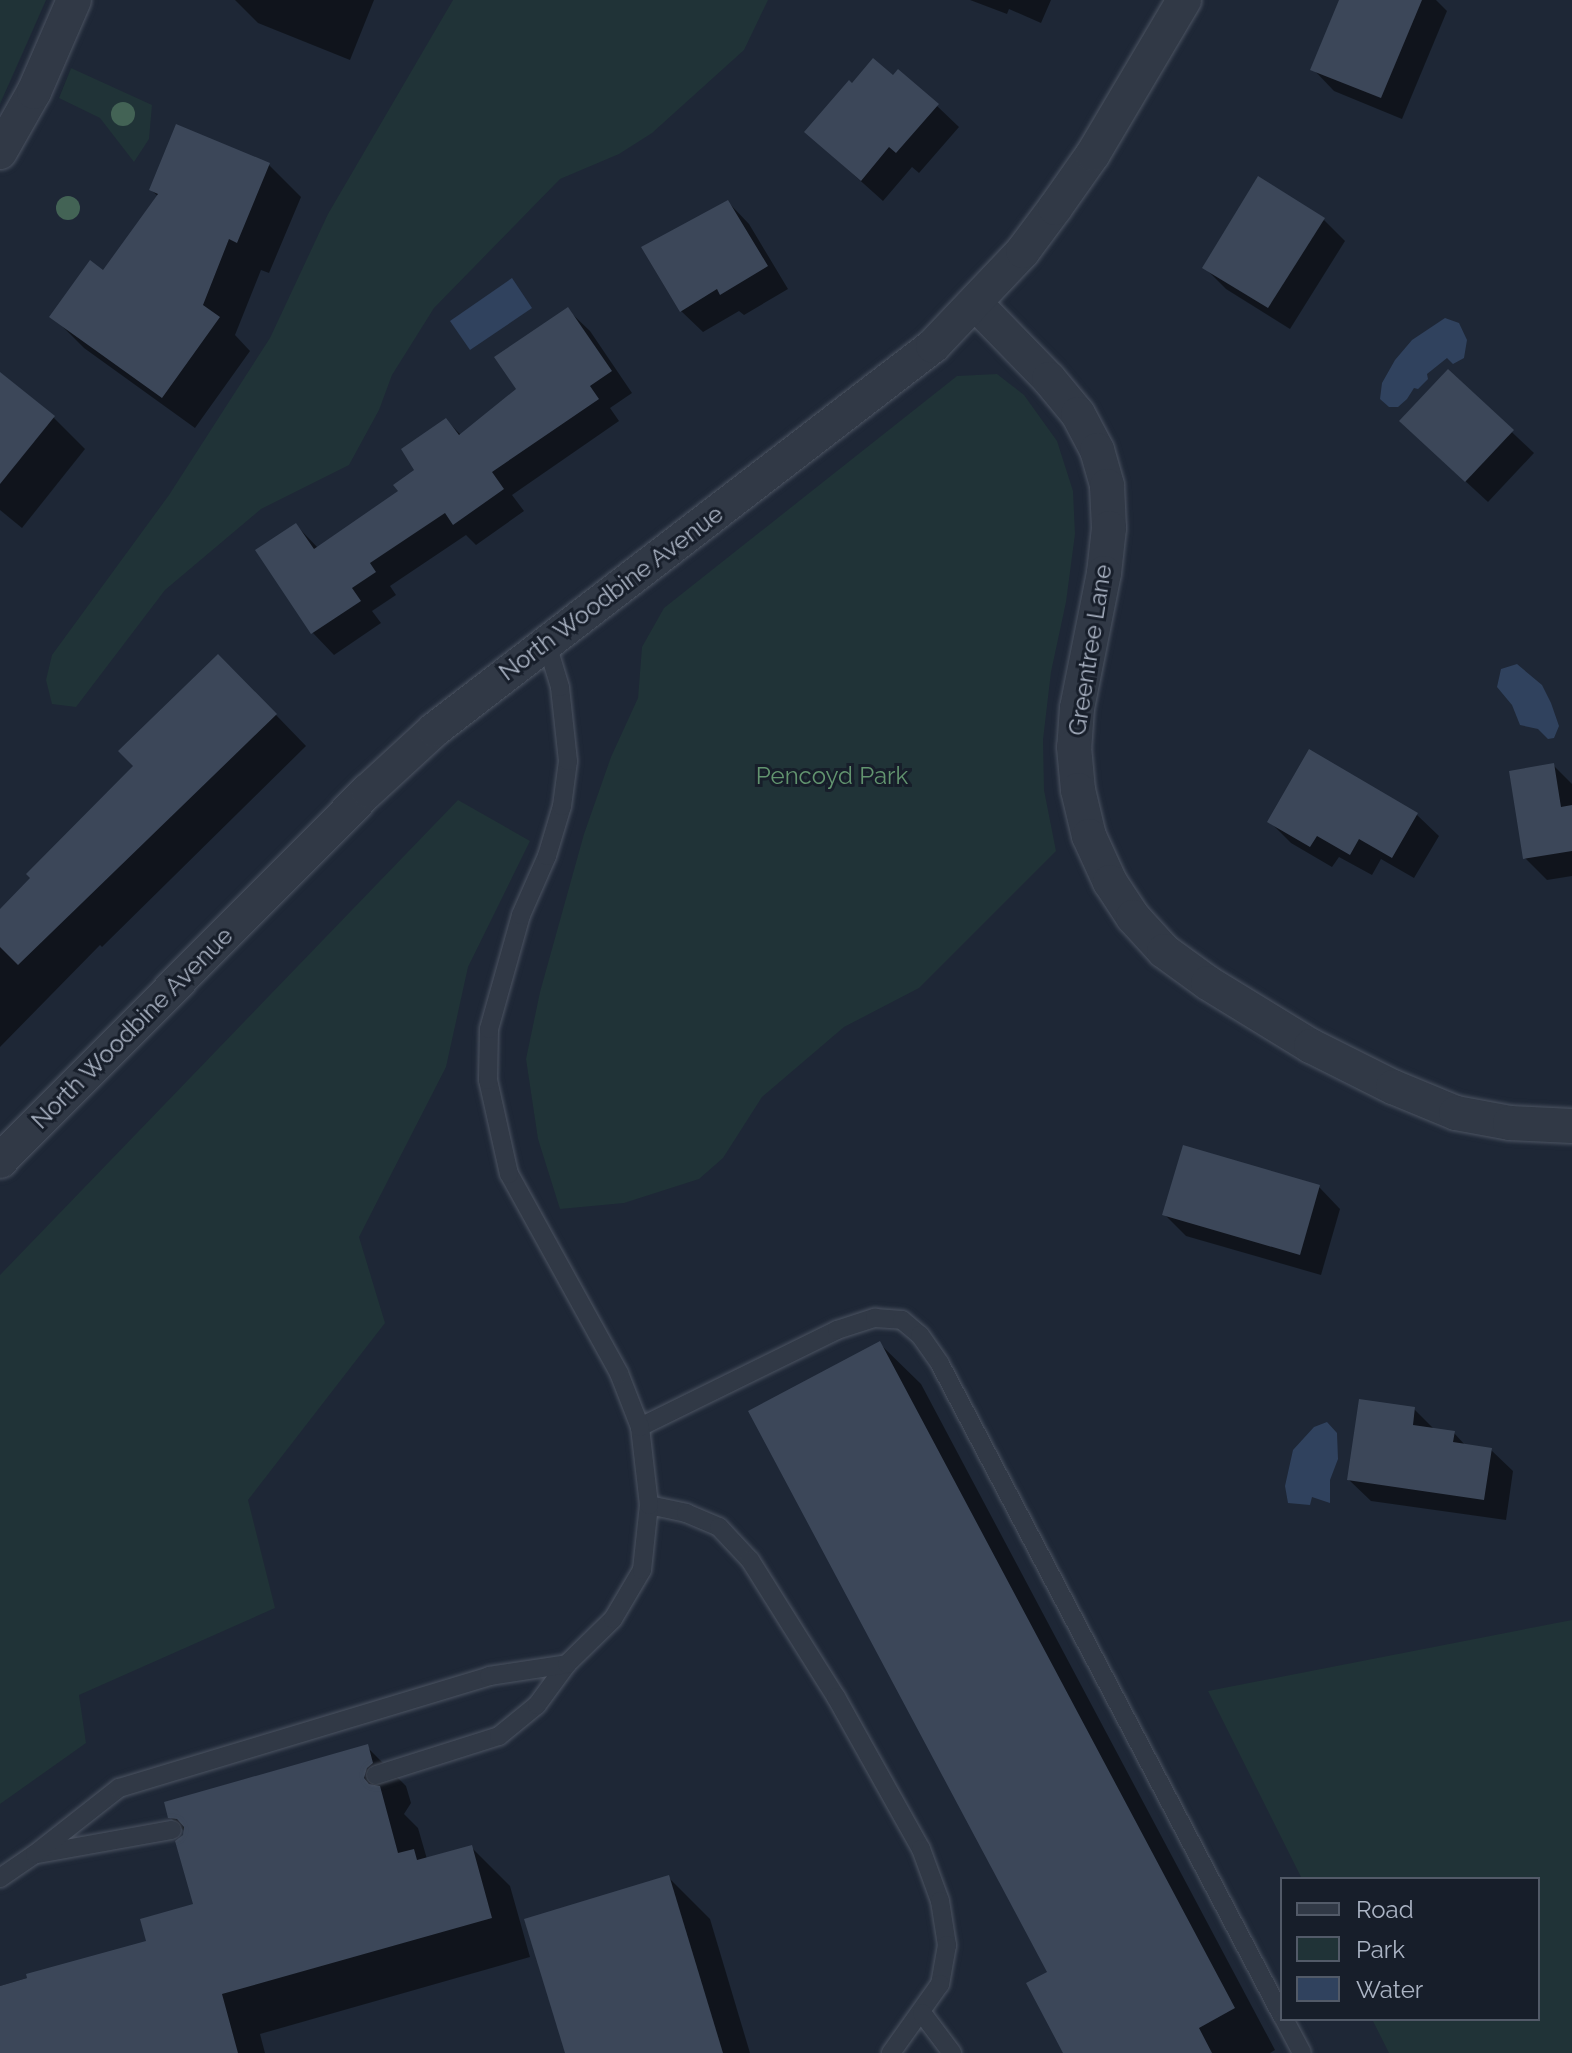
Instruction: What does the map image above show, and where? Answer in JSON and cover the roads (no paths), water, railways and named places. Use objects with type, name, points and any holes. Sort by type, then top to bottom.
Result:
[{"type":"street","points":[[0,152],[14,134],[74,0]]},
{"type":"street","name":"North Woodbine Avenue","points":[[0,1161],[368,791],[434,730],[933,346],[1023,251],[1093,154],[1184,0]]},
{"type":"street","name":"Greentree Lane","points":[[975,303],[1049,379],[1078,414],[1097,450],[1107,486],[1109,528],[1104,573],[1077,708],[1074,747],[1078,790],[1089,836],[1110,882],[1133,917],[1164,951],[1208,983],[1311,1046],[1393,1087],[1456,1113],[1510,1123],[1572,1126]]},
{"type":"lane","points":[[376,1775],[499,1736],[537,1705],[567,1664],[613,1619],[642,1570],[649,1505],[640,1427],[619,1373],[509,1174],[488,1080],[489,1029],[521,915],[547,856],[562,806],[568,761],[560,687],[546,641]]},
{"type":"lane","points":[[640,1427],[837,1330],[875,1318],[902,1320],[920,1335],[940,1364],[1280,2011]]},
{"type":"lane","points":[[649,1505],[686,1513],[719,1527],[750,1560],[836,1697],[921,1849],[940,1901],[947,1945],[940,1984],[891,2053]]},
{"type":"lane","points":[[0,1878],[119,1788],[489,1676],[567,1664]]},
{"type":"lane","points":[[35,1854],[172,1830]]},
{"type":"lane","points":[[922,2013],[952,2053]]},
{"type":"lane","points":[[1285,2021],[1302,2053]]},
{"type":"water","points":[[512,278],[532,308],[470,350],[450,321]]},
{"type":"water","points":[[1445,318],[1459,323],[1467,340],[1464,358],[1453,364],[1447,358],[1427,374],[1428,379],[1418,389],[1414,388],[1398,407],[1389,407],[1380,399],[1382,383],[1395,360],[1412,340]]},
{"type":"water","points":[[1517,664],[1542,685],[1551,703],[1559,726],[1554,738],[1548,739],[1538,729],[1520,725],[1512,705],[1497,687],[1501,669]]},
{"type":"water","points":[[1327,1422],[1337,1433],[1338,1459],[1330,1480],[1330,1503],[1312,1497],[1310,1505],[1288,1503],[1285,1486],[1293,1450],[1314,1427]]},
{"type":"park label","name":"Pencoyd Park","points":[[832,776]]}]
